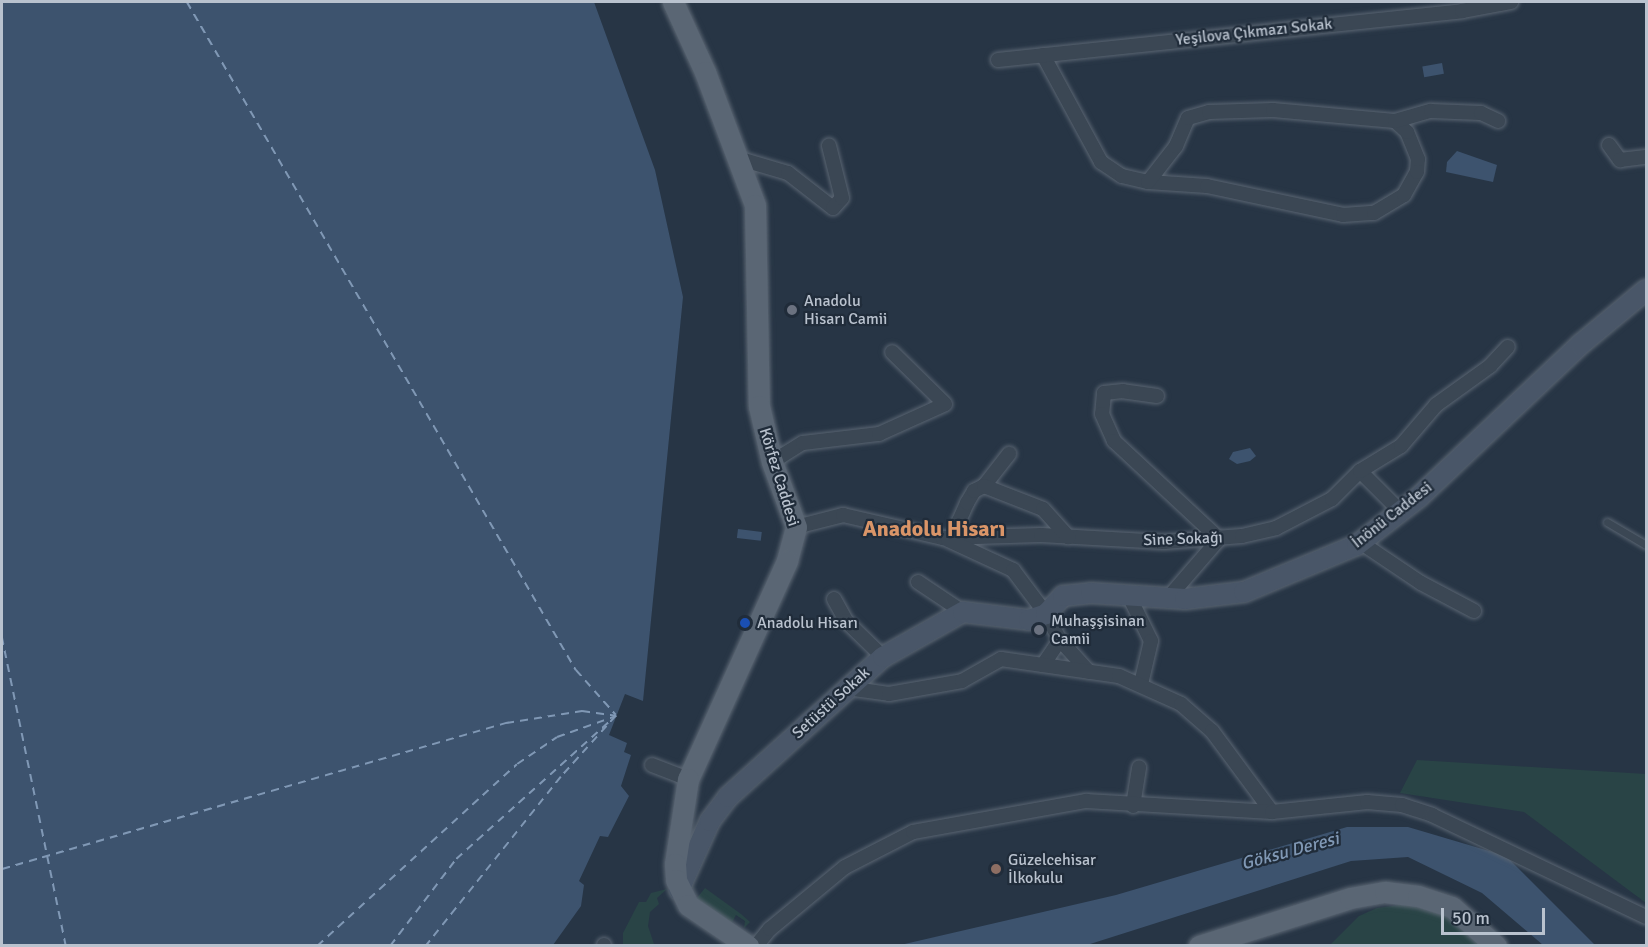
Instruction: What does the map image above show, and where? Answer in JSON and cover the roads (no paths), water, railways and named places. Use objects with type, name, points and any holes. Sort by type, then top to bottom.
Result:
[{"type":"main road","name":"Körfez Caddesi","points":[[673,2],[755,206],[759,406],[772,462],[796,527],[788,561],[688,779],[675,864],[679,890]]},
{"type":"main road","points":[[679,890],[688,905],[748,945]]},
{"type":"main road","points":[[1199,945],[1350,898],[1385,892],[1418,896],[1452,907],[1496,945]]},
{"type":"street","name":"Yeşilova Çıkmazı Sokak","points":[[998,60],[1511,2]]},
{"type":"street","points":[[1043,55],[1101,162],[1122,176],[1148,182],[1207,186],[1343,215],[1374,213],[1404,195],[1417,172],[1418,159],[1407,132],[1395,121]]},
{"type":"street","points":[[1148,182],[1176,146],[1188,118],[1209,112],[1273,110],[1395,121],[1431,111],[1481,113],[1498,121]]},
{"type":"street","points":[[1609,145],[1620,160],[1647,157]]},
{"type":"street","points":[[737,158],[788,173],[833,208],[842,198],[829,146]]},
{"type":"street","name":"İnönü Caddesi","points":[[1046,614],[1063,596],[1128,594],[1168,598],[1244,592],[1360,542],[1400,511],[1581,344],[1647,290]]},
{"type":"street","name":"Sine Sokağı","points":[[796,527],[843,515],[943,538],[1068,537],[1164,542],[1219,539],[1276,528],[1332,499],[1360,471],[1401,446],[1436,405],[1490,366],[1508,347]]},
{"type":"street","points":[[772,462],[803,443],[879,434],[945,404],[892,352]]},
{"type":"street","points":[[1157,396],[1123,391],[1104,393],[1102,414],[1114,441],[1219,539],[1168,598]]},
{"type":"street","points":[[958,538],[959,521],[974,491],[984,486],[1010,454]]},
{"type":"street","points":[[1360,471],[1400,511]]},
{"type":"street","points":[[984,486],[1043,509],[1068,537]]},
{"type":"street","points":[[943,538],[1013,570],[1046,614],[1060,640],[1089,672]]},
{"type":"street","points":[[1360,542],[1420,583],[1474,611]]},
{"type":"street","points":[[918,582],[963,612],[1029,620],[1046,614]]},
{"type":"street","points":[[1128,594],[1151,641],[1141,684]]},
{"type":"street","points":[[834,598],[846,621],[883,657]]},
{"type":"street","name":"Setüstü Sokak","points":[[679,890],[710,820],[728,797],[883,657],[963,612]]},
{"type":"street","points":[[1043,665],[1060,640]]},
{"type":"street","points":[[847,688],[889,694],[962,681],[1002,659],[1089,672],[1141,684],[1180,704],[1212,731],[1272,812]]},
{"type":"street","points":[[652,765],[688,779]]},
{"type":"street","points":[[1134,806],[1139,767]]},
{"type":"street","points":[[756,945],[770,929],[845,867],[913,832],[1086,801],[1134,806],[1272,812],[1367,802],[1410,807],[1647,917]]},
{"type":"lane","points":[[1607,522],[1647,545]]},
{"type":"water","points":[[2,2],[594,2],[655,170],[683,297],[643,701],[625,694],[609,735],[627,743],[624,752],[631,755],[621,786],[629,796],[608,837],[600,836],[579,881],[584,885],[581,906],[553,945],[2,945]]},
{"type":"water","points":[[1442,63],[1444,74],[1424,77],[1422,66]]},
{"type":"water","points":[[1457,151],[1497,165],[1493,182],[1446,172],[1447,162]]},
{"type":"water","points":[[1250,448],[1256,456],[1250,461],[1237,464],[1229,459],[1233,452]]},
{"type":"water","points":[[738,529],[762,532],[761,541],[737,538]]},
{"type":"water","name":"Göksu Deresi","points":[[1347,827],[1408,827],[1506,856],[1595,945],[1543,945],[1482,893],[1408,857],[1351,861],[1087,945],[896,946],[1116,895]]},
{"type":"place","name":"Anadolu Hisarı Camii","points":[[792,310]]},
{"type":"place","name":"Anadolu Hisarı","points":[[745,623]]},
{"type":"place","name":"Muhaşşisinan Camii","points":[[1039,630]]},
{"type":"place","name":"Güzelcehisar İlkokulu","points":[[996,869]]},
{"type":"district","name":"Anadolu Hisarı","points":[[934,529]]}]
